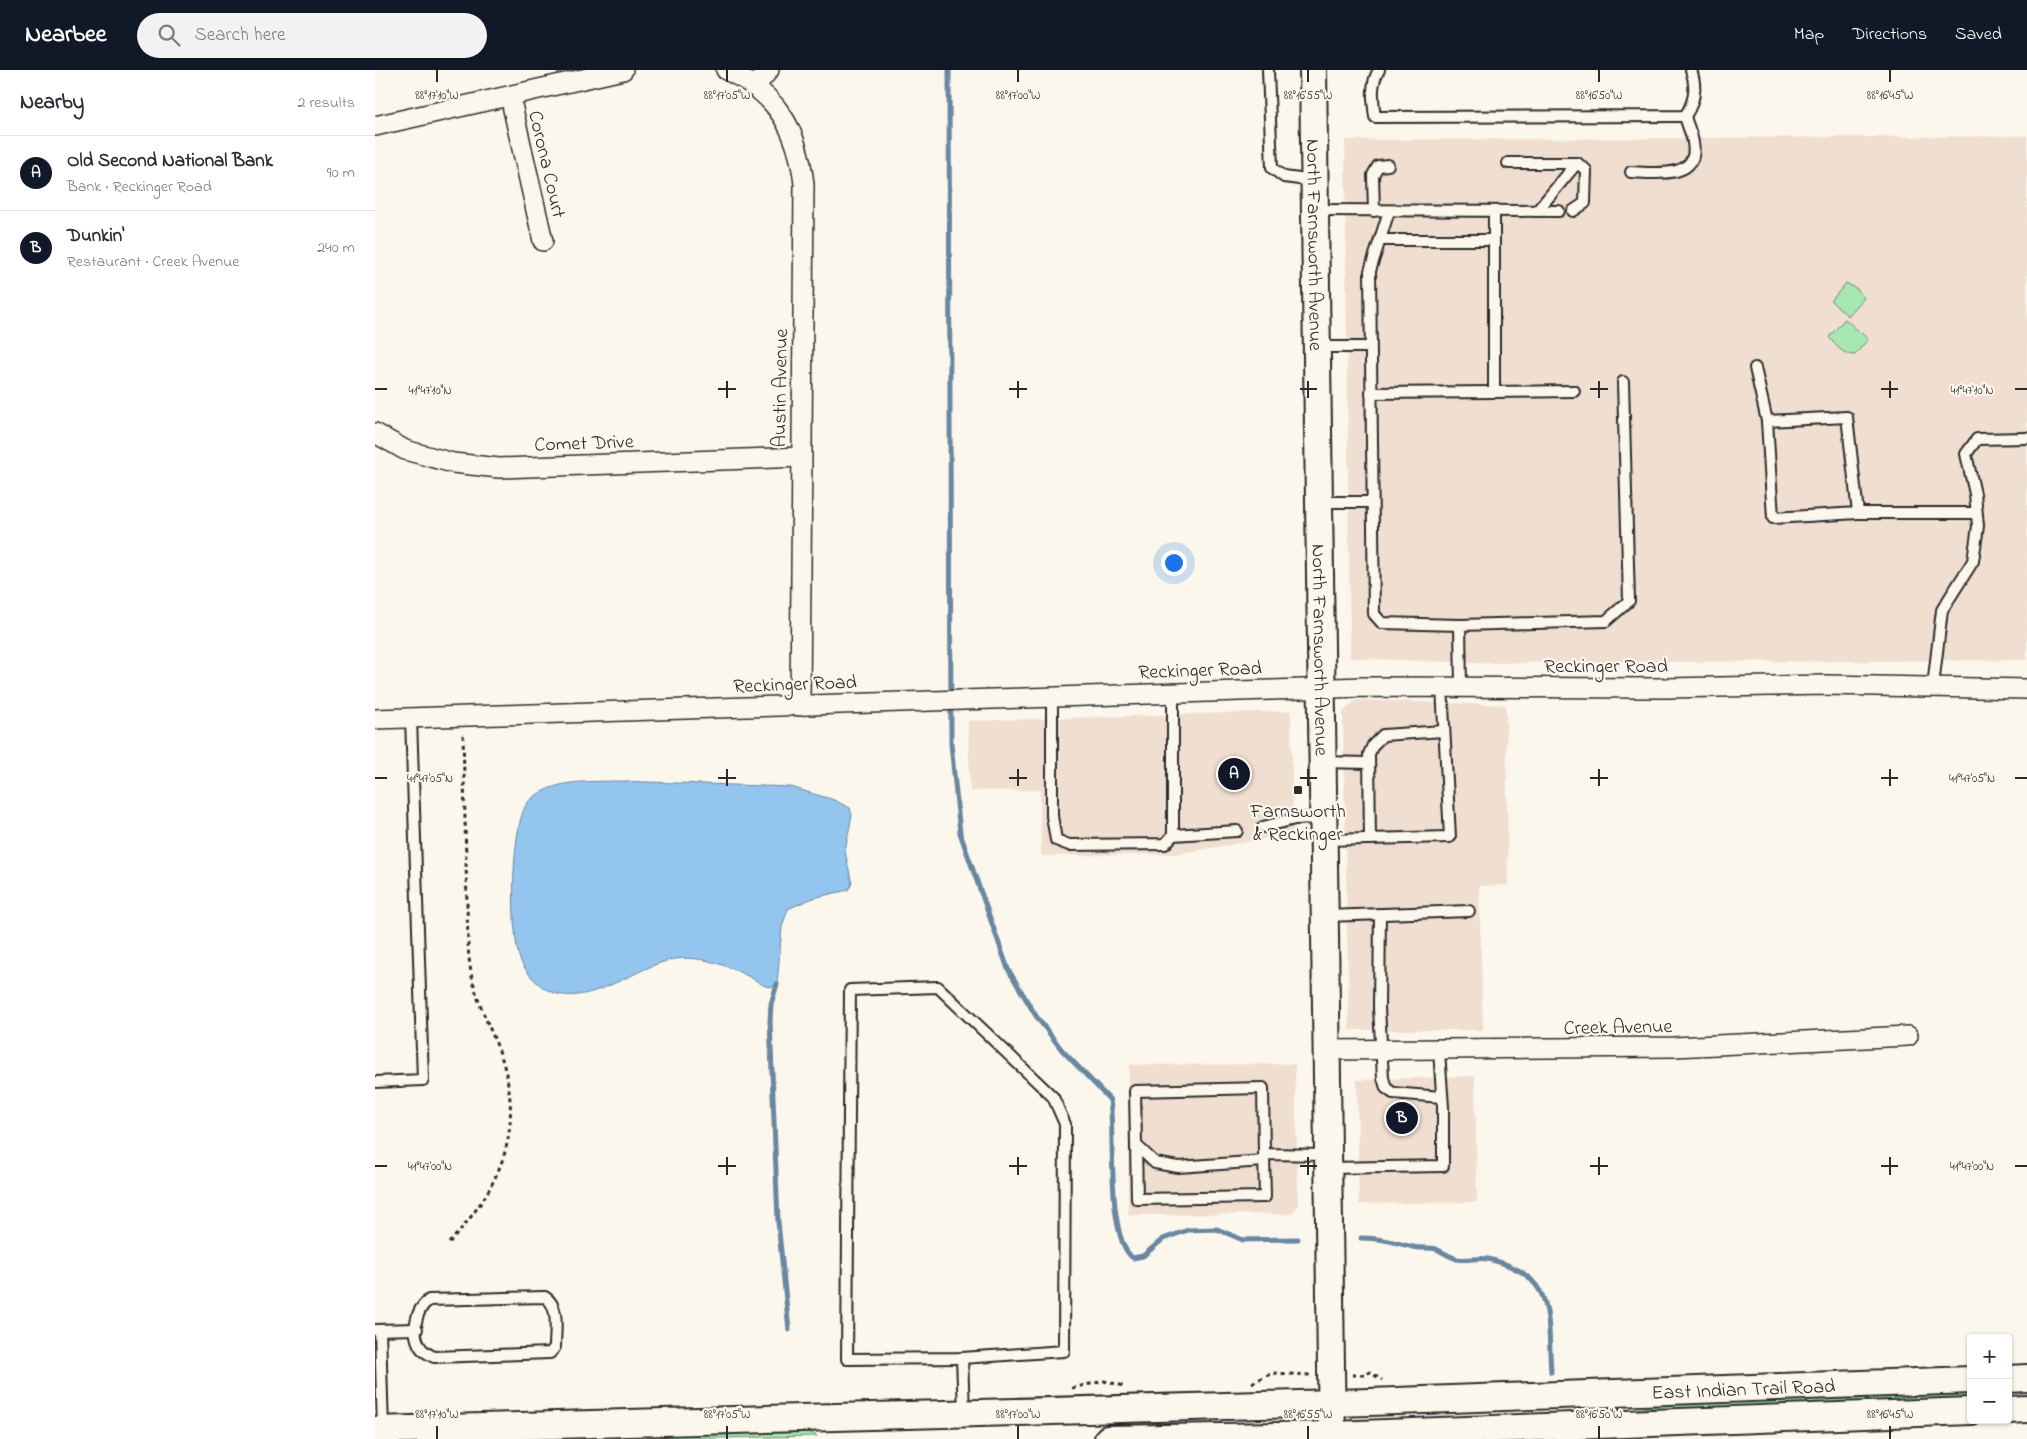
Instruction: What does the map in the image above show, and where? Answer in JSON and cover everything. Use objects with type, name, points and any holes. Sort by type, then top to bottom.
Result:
[{"type":"main road","name":"North Farnsworth Avenue","points":[[1313,70],[1332,1437]]},
{"type":"main road","points":[[2012,1379],[2027,1378]]},
{"type":"main road","name":"East Indian Trail Road","points":[[380,1433],[1331,1403],[1967,1380]]},
{"type":"main road","points":[[2012,1410],[2027,1409]]},
{"type":"main road","points":[[1108,1439],[1332,1437],[1967,1411]]},
{"type":"street","points":[[375,126],[623,70]]},
{"type":"street","name":"Austin Avenue","points":[[726,70],[755,86],[785,119],[801,156],[804,184],[800,706]]},
{"type":"street","points":[[755,86],[769,70]]},
{"type":"street","name":"Corona Court","points":[[510,96],[543,241]]},
{"type":"street","name":"Comet Drive","points":[[375,433],[405,450],[453,463],[499,468],[801,457]]},
{"type":"street","name":"Reckinger Road","points":[[375,719],[800,706],[965,698],[1321,688],[1667,688],[1826,685],[2027,689]]},
{"type":"street","name":"Creek Avenue","points":[[1328,1050],[1439,1051],[1674,1047],[1908,1036]]},
{"type":"lane","points":[[1268,70],[1273,168],[1284,177],[1315,181]]},
{"type":"lane","points":[[1379,70],[1375,76],[1373,92],[1375,117],[1685,116]]},
{"type":"lane","points":[[1631,172],[1677,172],[1685,169],[1693,158],[1694,150],[1685,116],[1692,106],[1695,95],[1691,70]]},
{"type":"lane","points":[[1537,211],[1577,163]]},
{"type":"lane","points":[[1508,164],[1577,163],[1586,170],[1587,190],[1585,203],[1573,211]]},
{"type":"lane","points":[[1374,211],[1373,175],[1378,166],[1387,165]]},
{"type":"lane","points":[[1315,210],[1559,211]]},
{"type":"lane","points":[[1389,211],[1370,271],[1373,614],[1382,623],[1460,625],[1606,621],[1629,602],[1623,382]]},
{"type":"lane","points":[[1495,211],[1495,392]]},
{"type":"lane","points":[[1380,240],[1494,240]]},
{"type":"lane","points":[[1317,347],[1370,346]]},
{"type":"lane","points":[[1755,368],[1767,421],[1773,518],[1858,513],[1976,513]]},
{"type":"lane","points":[[1371,393],[1574,391]]},
{"type":"lane","points":[[1767,421],[1847,417],[1858,513]]},
{"type":"lane","points":[[1933,686],[1942,610],[1973,561],[1978,526],[1967,454],[1977,439],[2027,438]]},
{"type":"lane","points":[[1319,502],[1372,502]]},
{"type":"lane","points":[[1263,827],[1295,819],[1324,829],[1370,839],[1450,837],[1445,732],[1460,625]]},
{"type":"lane","points":[[1051,696],[1052,816],[1056,840],[1069,845],[1165,844],[1173,835],[1173,693]]},
{"type":"lane","points":[[375,1082],[423,1080],[411,718]]},
{"type":"lane","points":[[1370,839],[1369,754],[1373,745],[1383,735],[1445,732]]},
{"type":"lane","points":[[1323,762],[1369,763]]},
{"type":"lane","points":[[1173,835],[1237,831]]},
{"type":"lane","points":[[1325,916],[1469,911]]},
{"type":"lane","points":[[1380,914],[1379,1008],[1383,1050],[1383,1078],[1386,1088],[1393,1094],[1441,1097]]},
{"type":"lane","points":[[938,987],[1053,1097],[1065,1124],[1064,1352],[962,1358],[847,1359],[850,990],[938,987]]},
{"type":"lane","points":[[1136,1146],[1155,1163],[1178,1167],[1264,1158],[1443,1166],[1439,1051]]},
{"type":"lane","points":[[1263,1088],[1264,1158],[1265,1197],[1137,1199],[1135,1091],[1263,1088]]},
{"type":"lane","points":[[545,1297],[551,1301],[554,1307],[555,1347],[550,1353],[434,1357],[421,1348],[417,1329],[419,1310],[429,1300],[545,1297]]},
{"type":"lane","points":[[380,1433],[377,1330],[417,1329]]},
{"type":"lane","points":[[962,1358],[964,1414]]},
{"type":"path","points":[[449,1243],[473,1217],[501,1165],[509,1132],[512,1106],[509,1084],[501,1057],[472,980],[468,947],[462,717]]},
{"type":"path","points":[[1364,1375],[1370,1372]]},
{"type":"shaded area","points":[[2027,136],[2027,660],[1474,663],[1350,658],[1345,140]]},
{"type":"shaded area","points":[[1356,700],[1506,705],[1508,885],[1479,886],[1483,1030],[1349,1030],[1343,712]]},
{"type":"shaded area","points":[[1291,711],[1293,834],[1176,854],[1041,856],[1040,790],[970,791],[968,721]]},
{"type":"shaded area","points":[[1295,1064],[1298,1205],[1292,1214],[1128,1215],[1129,1065]]},
{"type":"shaded area","points":[[1475,1076],[1477,1202],[1359,1204],[1357,1080]]},
{"type":"green space","points":[[1846,283],[1857,289],[1864,298],[1848,316],[1831,301]]},
{"type":"green space","points":[[1845,319],[1868,339],[1855,355],[1843,352],[1829,337]]},
{"type":"green space","points":[[1967,1390],[1967,1402],[1598,1414],[1705,1400]]},
{"type":"green space","points":[[807,1430],[817,1436],[664,1439],[664,1436],[708,1432]]},
{"type":"water","points":[[617,781],[791,787],[834,800],[850,808],[852,815],[845,851],[852,884],[848,890],[813,898],[788,909],[782,927],[777,984],[772,987],[765,986],[734,969],[699,959],[688,958],[661,963],[593,992],[576,995],[560,994],[544,988],[533,979],[520,959],[513,902],[515,851],[523,811],[530,800],[549,788],[571,783]]},
{"type":"waterway","points":[[949,70],[951,744],[960,833],[1008,969],[1036,1016],[1062,1050],[1110,1100],[1115,1208],[1124,1247],[1133,1258],[1143,1256],[1163,1239],[1188,1230],[1217,1229],[1243,1240],[1298,1239]]},
{"type":"waterway","points":[[777,984],[771,1004],[770,1021],[778,1222],[789,1330]]},
{"type":"waterway","points":[[1361,1238],[1382,1240],[1416,1248],[1436,1249],[1457,1259],[1488,1259],[1510,1266],[1526,1275],[1537,1286],[1544,1300],[1548,1315],[1551,1372]]},
{"type":"place","name":"Old Second National Bank","points":[[1234,774]]},
{"type":"place","name":"Farnsworth & Reckinger","points":[[1298,790]]},
{"type":"place","name":"Dunkin'","points":[[1402,1118]]}]
